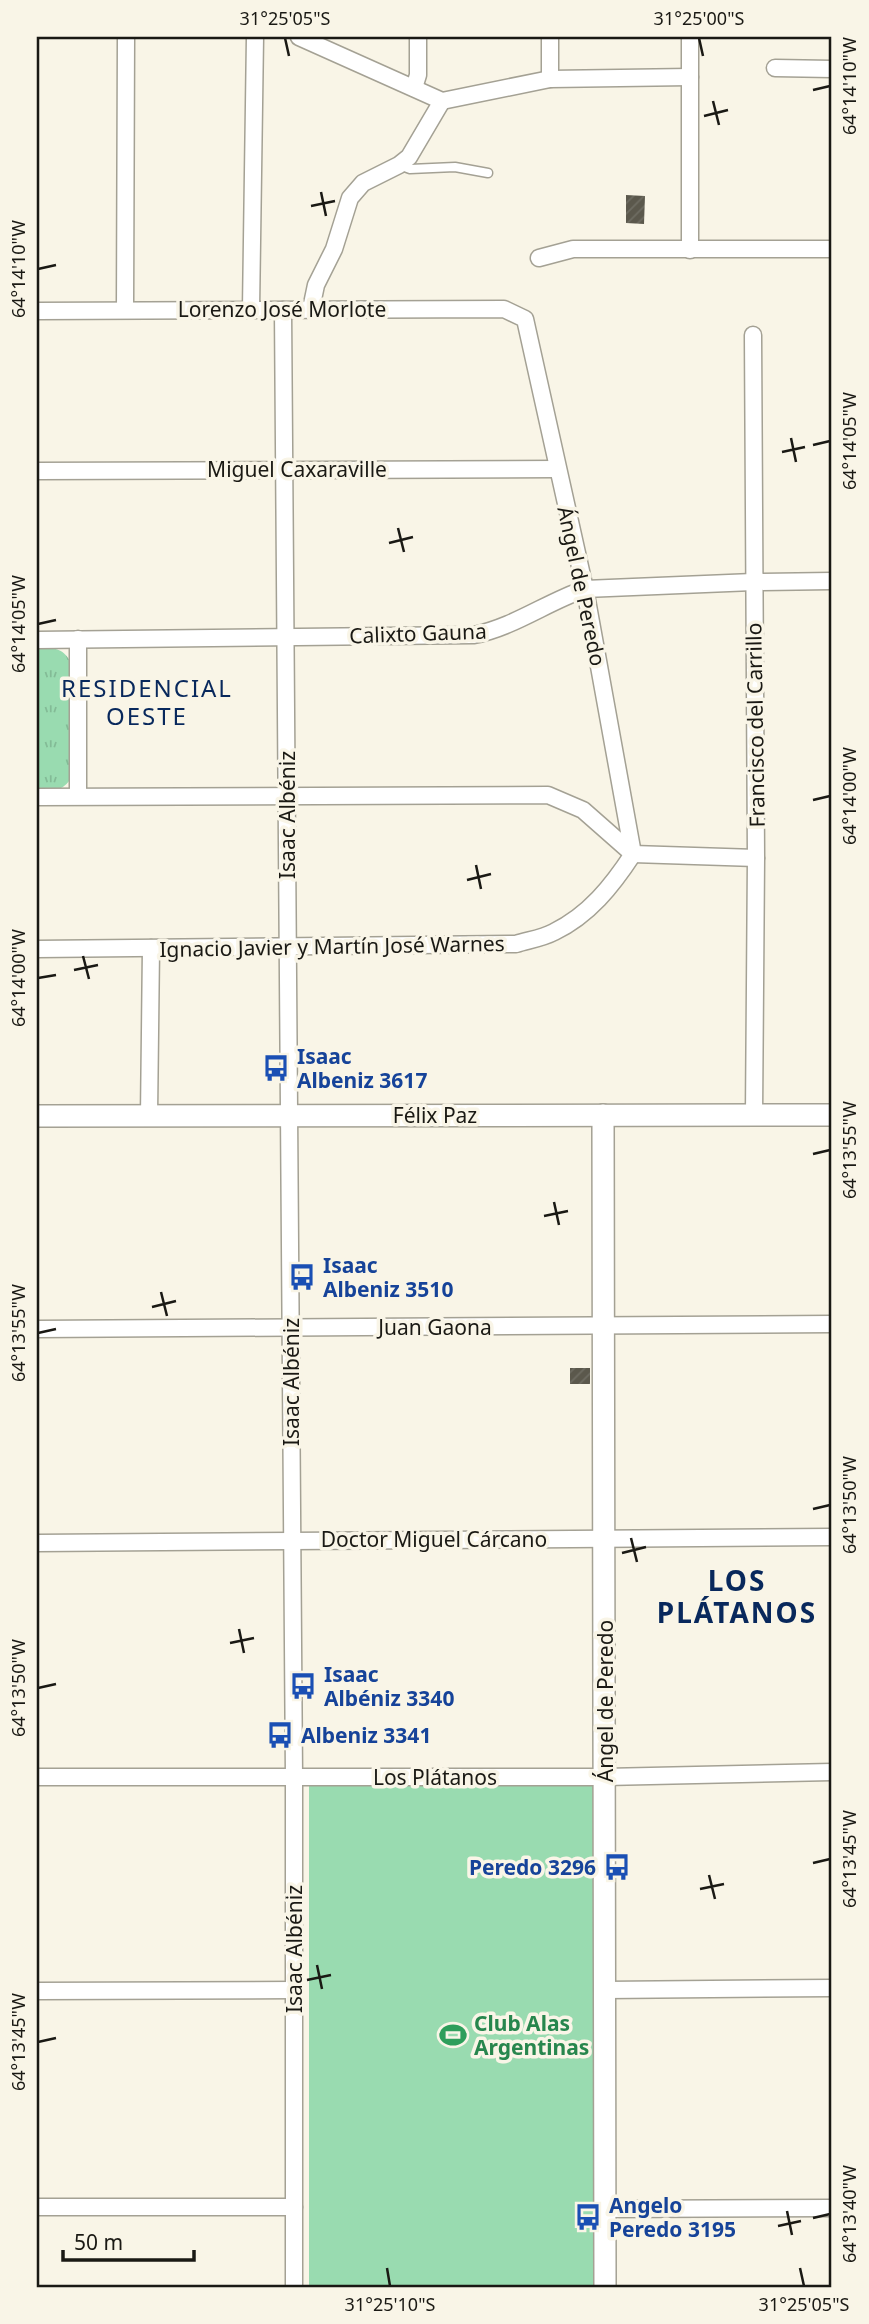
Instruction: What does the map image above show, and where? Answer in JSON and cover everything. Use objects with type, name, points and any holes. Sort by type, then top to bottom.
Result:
[{"type":"main road","name":"Ángel de Peredo","points":[[603,1115],[605,2287]]},
{"type":"main road","name":"Félix Paz","points":[[37,1116],[832,1115]]},
{"type":"street","points":[[125,310],[126,37]]},
{"type":"street","points":[[251,309],[254,37]]},
{"type":"street","points":[[299,37],[442,101],[550,79],[690,77]]},
{"type":"street","points":[[414,88],[418,75],[418,37]]},
{"type":"street","points":[[550,37],[550,79]]},
{"type":"street","points":[[690,37],[690,250]]},
{"type":"street","points":[[775,68],[832,69]]},
{"type":"street","points":[[311,309],[316,285],[334,249],[351,198],[363,183],[400,165],[409,157],[442,101]]},
{"type":"street","points":[[539,258],[573,249],[832,249]]},
{"type":"street","name":"Lorenzo José Morlote","points":[[37,312],[504,309],[525,319]]},
{"type":"street","name":"Isaac Albéniz","points":[[283,310],[294,1777],[294,2287]]},
{"type":"street","name":"Ángel de Peredo","points":[[525,319],[585,589],[633,854]]},
{"type":"street","name":"Francisco del Carrillo","points":[[753,335],[756,858],[754,1115]]},
{"type":"street","name":"Miguel Caxaraville","points":[[37,471],[557,469]]},
{"type":"street","name":"Calixto Gauna","points":[[37,640],[474,635],[506,626],[585,589],[832,581]]},
{"type":"street","points":[[78,639],[78,796]]},
{"type":"street","points":[[37,797],[548,795],[583,810],[633,854],[756,858]]},
{"type":"street","name":"Ignacio Javier y Martín José Warnes","points":[[37,949],[516,944],[552,934],[575,920],[600,899],[633,854]]},
{"type":"street","points":[[149,1116],[150,948]]},
{"type":"street","name":"Juan Gaona","points":[[37,1329],[832,1325]]},
{"type":"street","name":"Doctor Miguel Cárcano","points":[[37,1543],[832,1538]]},
{"type":"street","name":"Los Plátanos","points":[[37,1777],[605,1777],[832,1772]]},
{"type":"street","points":[[605,1990],[832,1988]]},
{"type":"street","points":[[37,1991],[294,1990]]},
{"type":"street","points":[[37,2207],[294,2207]]},
{"type":"street","points":[[605,2209],[832,2208]]},
{"type":"lane","points":[[400,165],[410,169],[455,167],[488,173]]},
{"type":"green space","points":[[37,648],[57,650],[65,654],[71,663],[70,780],[59,789],[46,792],[37,792]]},
{"type":"green space","name":"Club Alas Argentinas","points":[[309,1782],[596,1782],[597,2287],[309,2287]]},
{"type":"building","points":[[626,195],[645,196],[644,224],[626,223]]},
{"type":"building","points":[[570,1368],[590,1368],[590,1384],[570,1384]]},
{"type":"place","name":"Isaac Albeniz 3617","points":[[276,1068]]},
{"type":"place","name":"Isaac Albeniz 3510","points":[[302,1277]]},
{"type":"place","name":"Isaac Albéniz 3340","points":[[303,1686]]},
{"type":"place","name":"Albeniz 3341","points":[[280,1735]]},
{"type":"place","name":"Peredo 3296","points":[[617,1867]]},
{"type":"place","name":"Club Alas Argentinas","points":[[453,2035]]},
{"type":"place","name":"Angelo Peredo 3195","points":[[588,2217]]},
{"type":"district","name":"RESIDENCIAL OESTE","points":[[147,701]]},
{"type":"district","name":"LOS PLÁTANOS","points":[[737,1596]]}]
